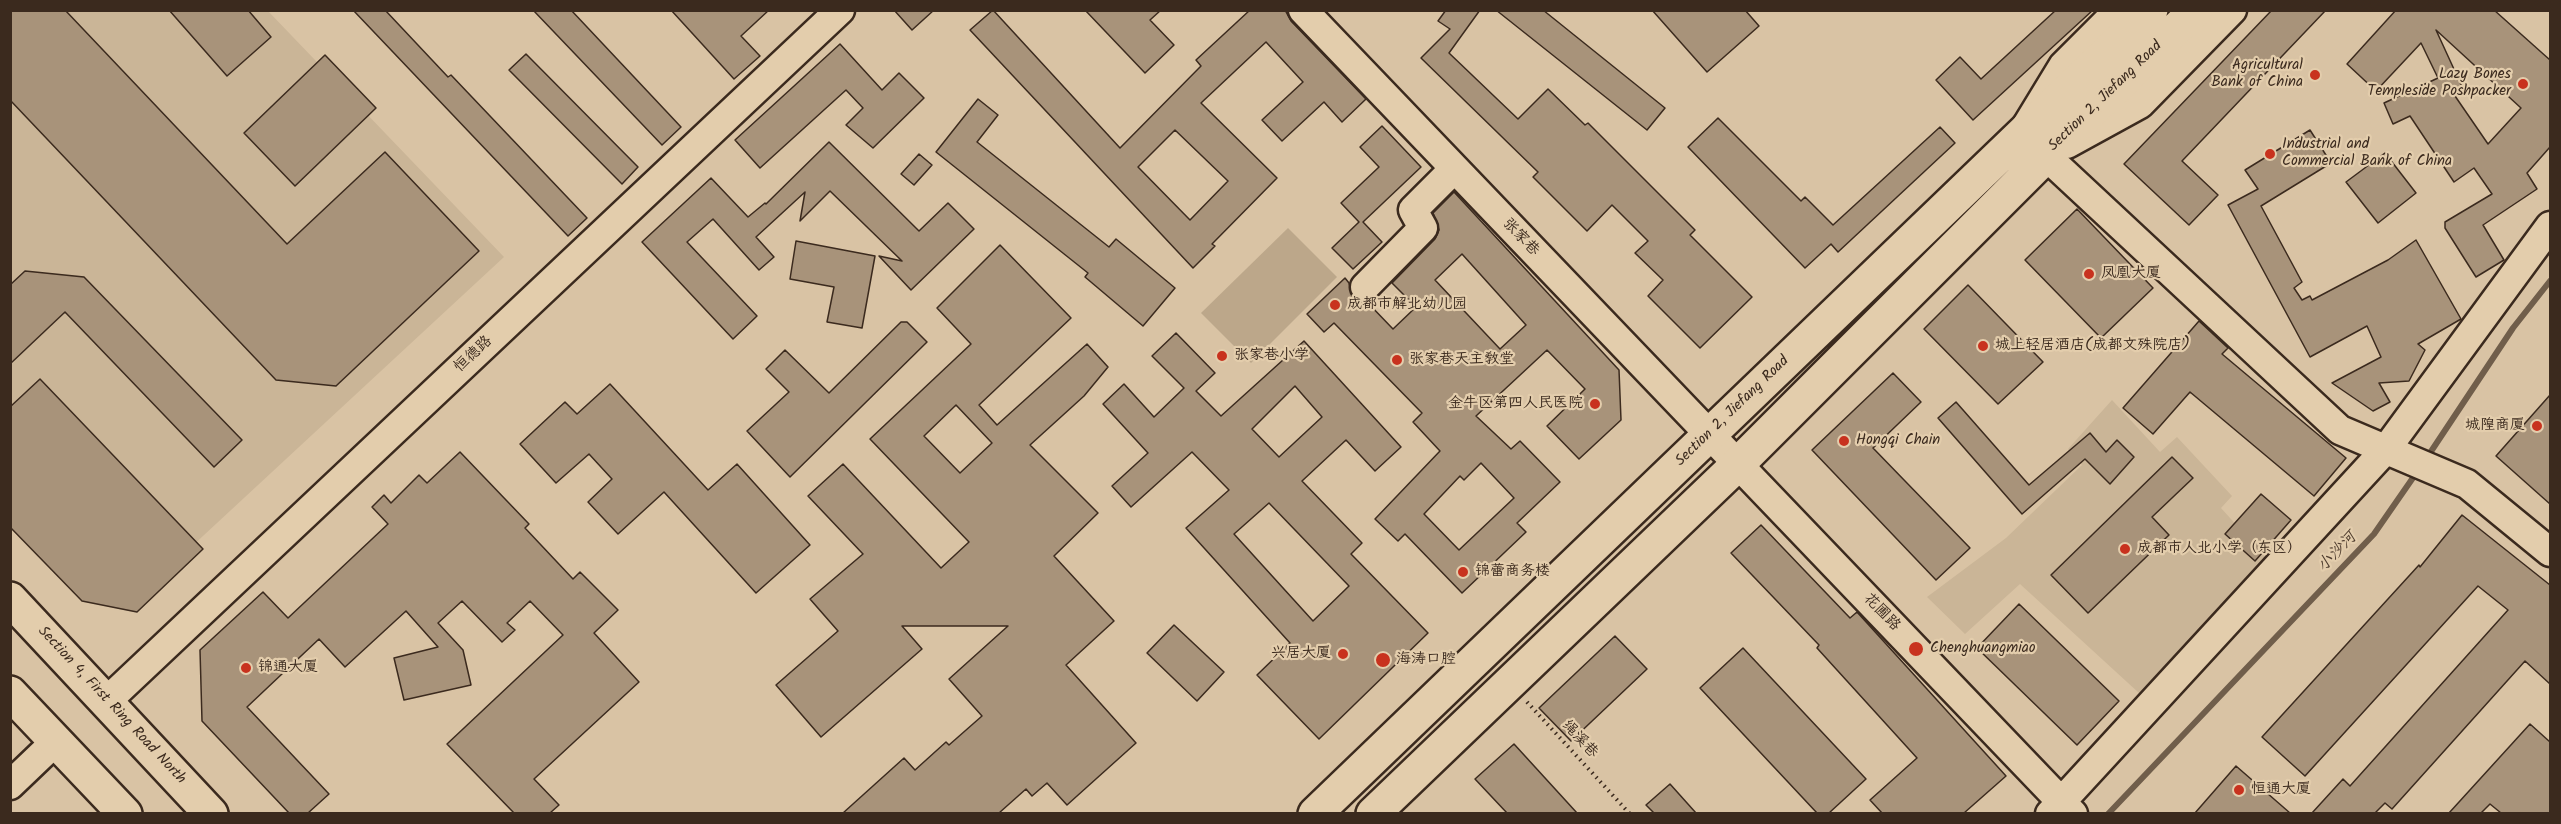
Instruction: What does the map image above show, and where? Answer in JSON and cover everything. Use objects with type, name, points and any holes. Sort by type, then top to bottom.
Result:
[{"type":"main road","name":"Section 2, Jiefang Road","points":[[1316,813],[2151,10]]},
{"type":"main road","name":"Section 2, Jiefang Road","points":[[1373,813],[1738,464],[2046,156],[2196,10]]},
{"type":"main road","name":"Section 4, First Ring Road North","points":[[10,599],[108,700],[211,813]]},
{"type":"main road","points":[[10,693],[125,813]]},
{"type":"street","name":"恒德路","points":[[108,700],[840,10]]},
{"type":"street","name":"张家巷","points":[[1303,10],[1708,436],[1738,464]]},
{"type":"street","points":[[2119,10],[2063,66],[2024,130],[2046,156],[2340,430],[2395,451],[2467,484],[2550,552]]},
{"type":"street","points":[[2046,156],[2140,104],[2232,10]]},
{"type":"street","points":[[1365,287],[1423,228],[1413,210],[1454,169]]},
{"type":"street","points":[[2064,810],[2395,451],[2550,226]]},
{"type":"street","name":"花圃路","points":[[1738,464],[2064,810]]},
{"type":"street","points":[[10,785],[55,742]]},
{"type":"path","name":"绳溪巷","points":[[1509,683],[1630,813]]},
{"type":"shaded area","points":[[10,11],[268,11],[504,257],[135,599],[11,479]]},
{"type":"shaded area","points":[[1288,228],[1337,277],[1251,363],[1201,313]]},
{"type":"shaded area","name":"成都市人北小学（东区）","points":[[2112,400],[2160,452],[2177,437],[2232,496],[2221,508],[2268,560],[2139,693],[2020,584],[1965,634],[1927,597],[2006,538],[2082,465],[2068,449]]},
{"type":"building","points":[[10,10],[65,10],[287,244],[385,152],[479,251],[336,386],[276,380],[10,100]]},
{"type":"building","points":[[169,10],[248,10],[271,37],[227,76]]},
{"type":"building","points":[[353,10],[385,10],[448,77],[451,75],[587,218],[568,236]]},
{"type":"building","points":[[533,10],[571,10],[681,127],[662,145]]},
{"type":"building","points":[[671,10],[769,10],[741,36],[760,56],[734,79]]},
{"type":"building","points":[[894,10],[934,10],[912,30]]},
{"type":"building","points":[[993,10],[1120,148],[1201,66],[1196,60],[1250,10],[1285,10],[1291,21],[1366,99],[1342,122],[1324,102],[1282,141],[1262,120],[1303,82],[1266,42],[1201,103],[1277,178],[1212,244],[1215,246],[1193,268],[970,30]],"holes":[[[1175,130],[1228,181],[1190,220],[1138,167]]]},
{"type":"building","points":[[1085,10],[1161,10],[1150,20],[1174,45],[1145,73]]},
{"type":"building","points":[[1446,10],[1480,10],[1449,53],[1518,119],[1548,89],[1585,125],[1588,123],[1695,230],[1690,235],[1752,297],[1700,348],[1648,296],[1663,280],[1635,253],[1648,241],[1612,205],[1587,231],[1533,177],[1538,172],[1421,58],[1450,29],[1438,21]]},
{"type":"building","points":[[1496,10],[1543,10],[1665,108],[1647,130]]},
{"type":"building","points":[[1652,10],[1745,10],[1759,26],[1707,72]]},
{"type":"building","points":[[2056,10],[2093,10],[1973,120],[1936,80],[1960,57],[1981,79]]},
{"type":"building","points":[[2272,10],[2326,10],[2182,161],[2218,195],[2189,225],[2124,164]]},
{"type":"building","points":[[2396,10],[2494,10],[2550,60],[2550,147],[2527,173],[2537,189],[2483,225],[2504,260],[2476,277],[2445,228],[2445,222],[2492,194],[2474,168],[2454,182],[2410,116],[2393,124],[2384,103],[2438,78],[2421,43],[2376,91],[2347,64]],"holes":[[[2436,30],[2521,108],[2488,144],[2455,96],[2464,91]]]},
{"type":"building","points":[[840,44],[882,90],[899,73],[924,98],[873,148],[846,125],[863,108],[846,90],[760,168],[735,140]]},
{"type":"building","points":[[526,54],[638,167],[622,184],[509,70]]},
{"type":"building","points":[[325,55],[376,108],[295,186],[244,133]]},
{"type":"building","points":[[978,99],[998,115],[977,142],[1109,247],[1116,239],[1175,288],[1143,326],[1085,277],[1088,273],[936,152]]},
{"type":"building","points":[[1718,118],[1801,201],[1805,197],[1833,225],[1940,127],[1955,143],[1838,252],[1831,244],[1805,268],[1688,147]]},
{"type":"building","points":[[1382,126],[1421,167],[1363,222],[1382,242],[1353,269],[1332,248],[1359,222],[1341,203],[1379,167],[1360,147]]},
{"type":"building","points":[[2310,130],[2331,163],[2261,206],[2302,282],[2294,288],[2302,300],[2310,296],[2312,300],[2388,260],[2416,240],[2461,319],[2418,344],[2425,350],[2409,381],[2379,383],[2390,402],[2373,411],[2332,383],[2381,357],[2367,326],[2310,357],[2228,205],[2258,189],[2245,170]]},
{"type":"building","points":[[829,142],[919,231],[948,203],[974,229],[911,290],[879,256],[902,261],[830,191],[800,221],[805,192],[756,237],[774,257],[759,270],[713,219],[687,242],[757,316],[733,339],[642,242],[711,178],[748,217],[766,204]]},
{"type":"building","points":[[2385,153],[2416,193],[2378,223],[2346,182]]},
{"type":"building","points":[[919,154],[932,165],[914,185],[901,174]]},
{"type":"building","points":[[1454,192],[1619,370],[1621,420],[1579,459],[1547,426],[1585,389],[1547,350],[1476,416],[1511,449],[1520,441],[1560,482],[1517,523],[1526,532],[1462,593],[1405,534],[1398,541],[1375,519],[1440,451],[1413,422],[1422,413],[1334,323],[1324,332],[1307,314],[1345,278],[1349,283],[1353,298],[1368,303],[1393,329],[1416,307],[1392,283],[1435,239],[1439,230],[1433,213]],"holes":[[[1462,254],[1526,325],[1500,349],[1435,280]],[[1481,463],[1514,498],[1459,550],[1424,514],[1460,476],[1464,480]]]},
{"type":"building","name":"凤凰大厦","points":[[2077,209],[2153,288],[2101,338],[2025,260]]},
{"type":"building","points":[[796,241],[875,256],[862,328],[827,322],[834,287],[790,279]]},
{"type":"building","points":[[1000,245],[1071,318],[979,405],[997,425],[1087,344],[1108,367],[1084,396],[1030,445],[1098,513],[1054,556],[1114,621],[1066,665],[1136,743],[1067,805],[1047,783],[1032,796],[1026,789],[999,813],[843,813],[904,758],[915,770],[946,742],[949,745],[982,716],[949,679],[1008,626],[902,626],[922,649],[821,737],[776,685],[838,631],[810,599],[863,554],[808,496],[843,464],[941,568],[969,542],[870,439],[971,344],[937,308]],"holes":[[[956,405],[992,443],[960,473],[924,436]]]},
{"type":"building","points":[[25,271],[84,277],[242,440],[214,467],[65,312],[10,364],[10,285]]},
{"type":"building","name":"城上轻居酒店(成都文殊院店)","points":[[1968,285],[2043,362],[1998,404],[1924,329]]},
{"type":"building","points":[[2199,321],[2228,348],[2222,354],[2346,458],[2314,496],[2190,392],[2153,434],[2123,408]]},
{"type":"building","points":[[901,322],[907,322],[927,342],[790,477],[747,431],[789,392],[766,369],[785,350],[829,393]]},
{"type":"building","points":[[1176,333],[1215,373],[1196,391],[1221,416],[1304,341],[1401,447],[1375,471],[1346,440],[1302,481],[1362,543],[1351,554],[1428,633],[1319,739],[1257,675],[1290,643],[1186,528],[1229,490],[1192,452],[1131,507],[1112,486],[1148,453],[1103,404],[1124,384],[1154,417],[1184,388],[1152,356]],"holes":[[[1295,386],[1322,417],[1279,457],[1252,429]],[[1269,503],[1349,586],[1313,621],[1234,534]]]},
{"type":"building","points":[[1893,373],[1921,402],[1873,448],[1970,548],[1936,580],[1812,450]]},
{"type":"building","points":[[40,379],[203,549],[137,612],[82,601],[10,527],[10,407]]},
{"type":"building","points":[[610,384],[708,490],[737,464],[810,545],[756,593],[664,492],[618,534],[588,502],[612,479],[589,454],[556,483],[520,444],[565,402],[577,414]]},
{"type":"building","name":"城隍商厦","points":[[2550,395],[2550,504],[2496,456]]},
{"type":"building","points":[[1956,402],[2029,485],[2090,433],[2106,452],[2117,440],[2134,457],[2110,484],[2085,459],[2022,514],[1938,418]]},
{"type":"building","points":[[460,452],[529,524],[525,528],[573,579],[580,572],[618,610],[594,633],[639,682],[534,779],[559,805],[550,813],[514,813],[447,744],[563,635],[530,601],[507,623],[515,630],[502,642],[462,601],[438,623],[463,650],[471,685],[404,700],[394,658],[438,647],[406,611],[345,667],[319,639],[247,707],[329,794],[308,813],[289,813],[202,721],[200,650],[263,592],[288,618],[388,524],[372,507],[384,495],[391,503],[419,475],[427,483]]},
{"type":"building","points":[[2172,457],[2193,478],[2152,517],[2169,535],[2088,613],[2051,575]]},
{"type":"building","points":[[2261,494],[2291,520],[2255,561],[2225,534]]},
{"type":"building","points":[[2462,515],[2550,585],[2550,684],[2525,661],[2392,809],[2385,803],[2375,813],[2312,813],[2343,779],[2350,786],[2508,610],[2478,586],[2305,776],[2262,737],[2419,565],[2420,567]]},
{"type":"building","points":[[1761,525],[1850,618],[1857,612],[2006,776],[1964,813],[1882,813],[1870,800],[1917,758],[1817,648],[1819,645],[1731,553]]},
{"type":"building","points":[[2019,604],[2119,701],[2077,745],[1977,648]]},
{"type":"building","points":[[1174,625],[1224,672],[1197,701],[1147,653]]},
{"type":"building","points":[[1615,636],[1647,669],[1571,741],[1539,708]]},
{"type":"building","points":[[1743,648],[1866,779],[1829,813],[1817,813],[1700,688]]},
{"type":"building","points":[[2530,724],[2550,742],[2550,813],[2501,813],[2490,804],[2481,813],[2449,813]]},
{"type":"building","points":[[1514,744],[1577,813],[1507,813],[1475,779]]},
{"type":"building","name":"恒通大厦","points":[[2236,766],[2290,813],[2195,813]]},
{"type":"building","points":[[1670,784],[1696,813],[1654,813],[1646,805]]},
{"type":"waterway","name":"小沙河","points":[[2426,459],[2513,328],[2550,281]]},
{"type":"waterway","name":"小沙河","points":[[2108,814],[2374,534],[2417,472]]},
{"type":"place","name":"Agricultural Bank of China","points":[[2315,75]]},
{"type":"place","name":"Lazy Bones Templeside Poshpacker","points":[[2523,84]]},
{"type":"place","name":"Industrial and Commercial Bank of China","points":[[2270,154]]},
{"type":"place","name":"凤凰大厦","points":[[2089,274]]},
{"type":"place","name":"成都市解北幼儿园","points":[[1335,305]]},
{"type":"place","name":"城上轻居酒店(成都文殊院店)","points":[[1983,346]]},
{"type":"place","name":"张家巷小学","points":[[1222,356]]},
{"type":"place","name":"张家巷天主教堂","points":[[1397,360]]},
{"type":"place","name":"金牛区第四人民医院","points":[[1595,404]]},
{"type":"place","name":"城隍商厦","points":[[2537,426]]},
{"type":"place","name":"Hongqi Chain","points":[[1844,441]]},
{"type":"place","name":"成都市人北小学（东区）","points":[[2125,549]]},
{"type":"place","name":"锦蕾商务楼","points":[[1463,572]]},
{"type":"place","name":"Chenghuangmiao","points":[[1916,649]]},
{"type":"place","name":"兴居大厦","points":[[1343,654]]},
{"type":"place","name":"海涛口腔","points":[[1383,660]]},
{"type":"place","name":"锦通大厦","points":[[246,668]]},
{"type":"place","name":"恒通大厦","points":[[2239,790]]}]
